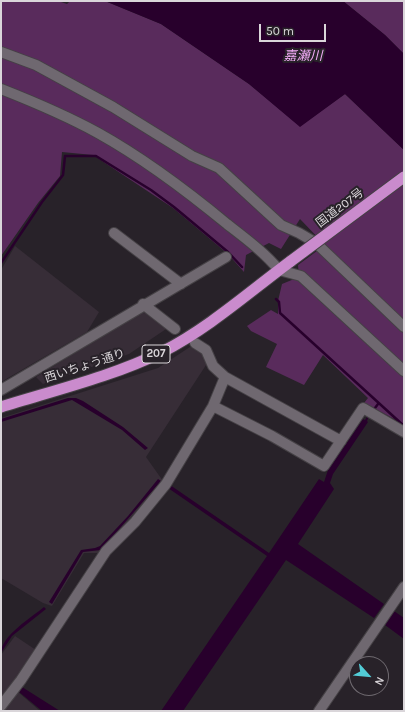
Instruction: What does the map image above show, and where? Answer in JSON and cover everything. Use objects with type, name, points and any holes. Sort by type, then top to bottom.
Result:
[{"type":"highway","name":"国道207号","points":[[291,261],[404,177]]},
{"type":"highway","name":"西いちょう通り","points":[[1,408],[134,364],[162,352],[193,334],[291,261]]},
{"type":"street","points":[[1,52],[36,65],[113,107],[192,156],[219,168],[281,225],[316,243],[404,327]]},
{"type":"street","points":[[1,89],[38,104],[98,133],[152,168],[208,208],[270,259],[279,270],[301,276],[404,371]]},
{"type":"street","points":[[114,233],[181,284]]},
{"type":"street","points":[[1,390],[143,304],[181,284],[226,257]]},
{"type":"street","points":[[143,304],[175,329]]},
{"type":"street","points":[[195,343],[206,350],[213,366],[225,378],[340,441]]},
{"type":"street","points":[[1,706],[21,680],[106,551],[136,522],[166,484],[213,406],[225,378]]},
{"type":"street","points":[[213,406],[272,436],[324,466],[363,408],[404,432]]},
{"type":"street","points":[[319,711],[404,587]]},
{"type":"shaded area","points":[[1,1],[58,1],[67,4],[70,1],[105,1],[161,24],[249,84],[300,126],[345,94],[404,150],[404,424],[364,403],[368,398],[323,355],[304,385],[266,367],[277,344],[251,331],[247,326],[271,310],[278,314],[278,301],[282,284],[299,277],[298,265],[325,245],[300,219],[281,249],[269,243],[246,255],[244,272],[228,254],[173,208],[93,155],[62,152],[60,176],[38,203],[1,256]]},
{"type":"shaded area","points":[[343,1],[404,1],[404,54],[385,35]]},
{"type":"shaded area","points":[[15,246],[99,312],[87,332],[1,382],[1,270]]},
{"type":"shaded area","points":[[149,307],[172,325],[129,354],[43,384],[36,377]]},
{"type":"shaded area","points":[[193,345],[202,350],[208,362],[146,457],[163,481],[99,553],[84,553],[52,606],[43,603],[1,578],[1,418],[158,368]]},
{"type":"shaded area","points":[[15,636],[36,650],[15,679],[18,692],[40,711],[1,710],[1,655]]},
{"type":"water","name":"嘉瀬川","points":[[105,1],[343,1],[385,35],[404,54],[404,150],[345,94],[300,127],[249,84],[161,24]]},
{"type":"water","points":[[68,398],[76,398],[83,401],[123,427],[148,448],[145,450],[122,430],[72,400],[1,422],[1,419]]},
{"type":"water","points":[[368,415],[368,422],[333,474],[330,483],[334,489],[298,544],[384,604],[374,618],[286,560],[183,711],[161,711],[267,556],[168,488],[170,485],[269,553],[319,479],[324,482],[328,470],[363,419],[365,420]]},
{"type":"water","points":[[158,479],[161,481],[101,550],[83,552],[52,604],[49,602],[81,550],[100,546],[128,516]]},
{"type":"water","points":[[44,607],[46,609],[12,636],[1,653],[2,647],[11,634]]},
{"type":"water","points":[[394,611],[404,618],[404,639],[385,625]]},
{"type":"water","points":[[22,687],[60,711],[42,711],[19,692]]},
{"type":"waterway","points":[[1,263],[42,202],[63,175],[65,156],[96,156],[151,190],[174,207],[228,252],[242,267]]},
{"type":"waterway","points":[[276,299],[279,302],[280,313],[404,426]]},
{"type":"waterway","points":[[375,408],[378,404]]}]
